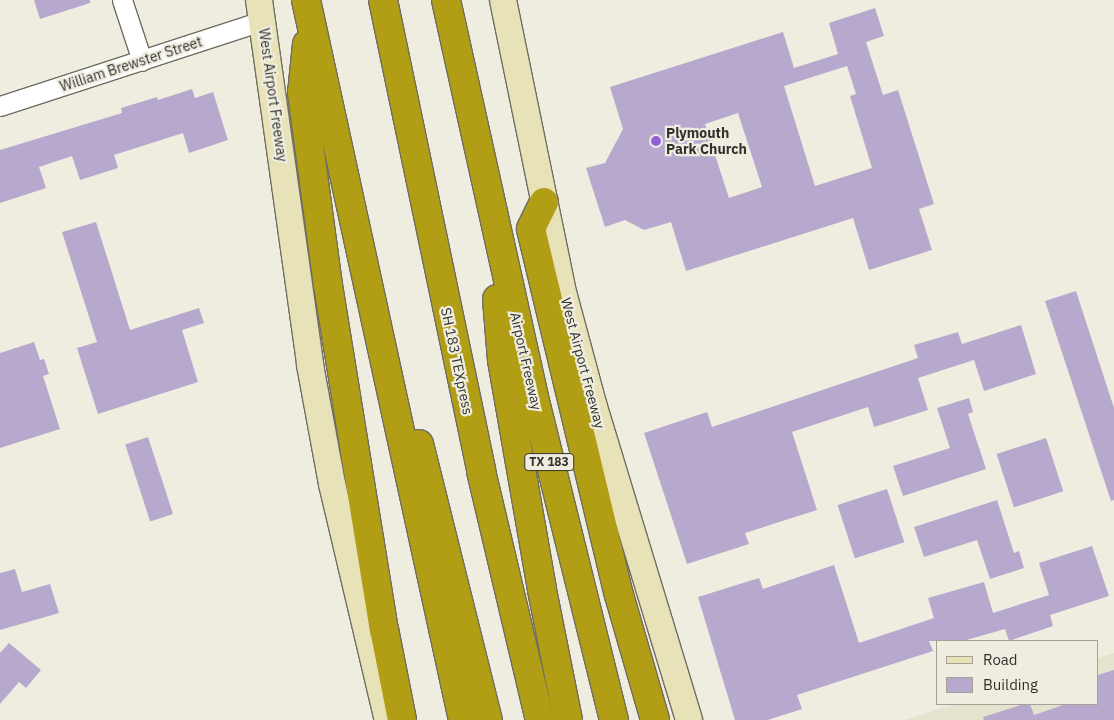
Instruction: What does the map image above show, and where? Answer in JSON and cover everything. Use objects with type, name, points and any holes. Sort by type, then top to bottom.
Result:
[{"type":"highway","name":"SH 183 TEXpress","points":[[366,0],[398,167],[471,508],[522,720]]},
{"type":"highway","name":"SH 183 TEXpress","points":[[383,0],[481,471],[540,720]]},
{"type":"highway","name":"Airport Freeway","points":[[446,0],[489,202],[565,528],[614,720]]},
{"type":"highway","points":[[308,10],[384,367],[463,720]]},
{"type":"highway","points":[[308,10],[302,93],[304,112],[331,304],[384,629],[402,720]]},
{"type":"highway","points":[[489,202],[502,360],[542,590],[568,720]]},
{"type":"highway","points":[[544,202],[530,229],[619,595],[655,720]]},
{"type":"highway","points":[[384,367],[421,449],[488,720]]},
{"type":"main road","name":"West Airport Freeway","points":[[503,0],[544,202],[594,407],[689,720]]},
{"type":"main road","name":"West Airport Freeway","points":[[261,10],[322,431],[388,720]]},
{"type":"street","points":[[122,0],[142,61]]},
{"type":"street","name":"William Brewster Street","points":[[0,106],[142,61],[261,10]]},
{"type":"shaded area","points":[[1114,653],[1114,720],[905,720],[953,705],[1099,705],[1099,658]]},
{"type":"building","points":[[34,0],[90,0],[90,3],[40,19]]},
{"type":"building","name":"Plymouth Park Church","points":[[875,8],[884,36],[866,42],[883,95],[898,90],[934,204],[919,209],[932,250],[869,270],[853,218],[686,271],[671,222],[644,230],[625,220],[605,227],[586,168],[605,163],[623,129],[610,87],[783,32],[794,68],[838,54],[829,23]],"holes":[[[847,66],[856,94],[850,96],[872,168],[815,186],[784,86]],[[738,113],[762,187],[729,198],[705,124]]]},
{"type":"building","points":[[192,89],[195,98],[213,92],[228,140],[189,153],[183,133],[114,155],[118,168],[80,180],[72,156],[39,167],[46,188],[0,203],[0,150],[122,113],[121,108],[157,97],[158,100]]},
{"type":"building","points":[[96,222],[130,330],[199,308],[204,323],[182,330],[198,382],[98,414],[77,348],[97,342],[62,232]]},
{"type":"building","points":[[1076,291],[1114,408],[1114,500],[1111,501],[1045,301]]},
{"type":"building","points":[[1021,325],[1036,374],[984,391],[974,360],[918,378],[928,410],[874,427],[868,407],[792,432],[817,510],[745,533],[749,544],[687,564],[644,433],[707,412],[712,427],[918,358],[914,345],[958,332],[962,344]]},
{"type":"building","points":[[34,342],[40,360],[44,359],[49,374],[43,376],[60,429],[0,448],[0,353]]},
{"type":"building","points":[[969,398],[973,412],[968,414],[986,469],[903,496],[893,466],[950,448],[937,408]]},
{"type":"building","points":[[148,437],[173,514],[150,521],[125,444]]},
{"type":"building","points":[[1046,438],[1063,491],[1014,507],[997,454]]},
{"type":"building","points":[[887,489],[904,542],[855,558],[838,505]]},
{"type":"building","points":[[997,500],[1014,553],[1019,551],[1024,568],[990,579],[977,540],[924,557],[914,527]]},
{"type":"building","points":[[1092,546],[1109,596],[1050,615],[1053,626],[1012,640],[1009,640],[1005,629],[966,640],[929,641],[933,651],[797,695],[802,709],[768,720],[735,720],[698,597],[759,578],[763,589],[834,565],[859,643],[934,618],[928,598],[984,582],[993,613],[1049,595],[1039,563]]},
{"type":"building","points":[[15,569],[22,592],[50,584],[59,613],[0,630],[0,573]]},
{"type":"building","points":[[9,643],[41,670],[26,688],[19,682],[0,704],[0,653]]},
{"type":"building","points":[[1114,670],[1114,720],[984,720],[983,717],[1021,705],[1030,705],[1034,715],[1063,705],[1099,705],[1099,675]]},
{"type":"place","name":"Plymouth Park Church","points":[[656,141]]}]
